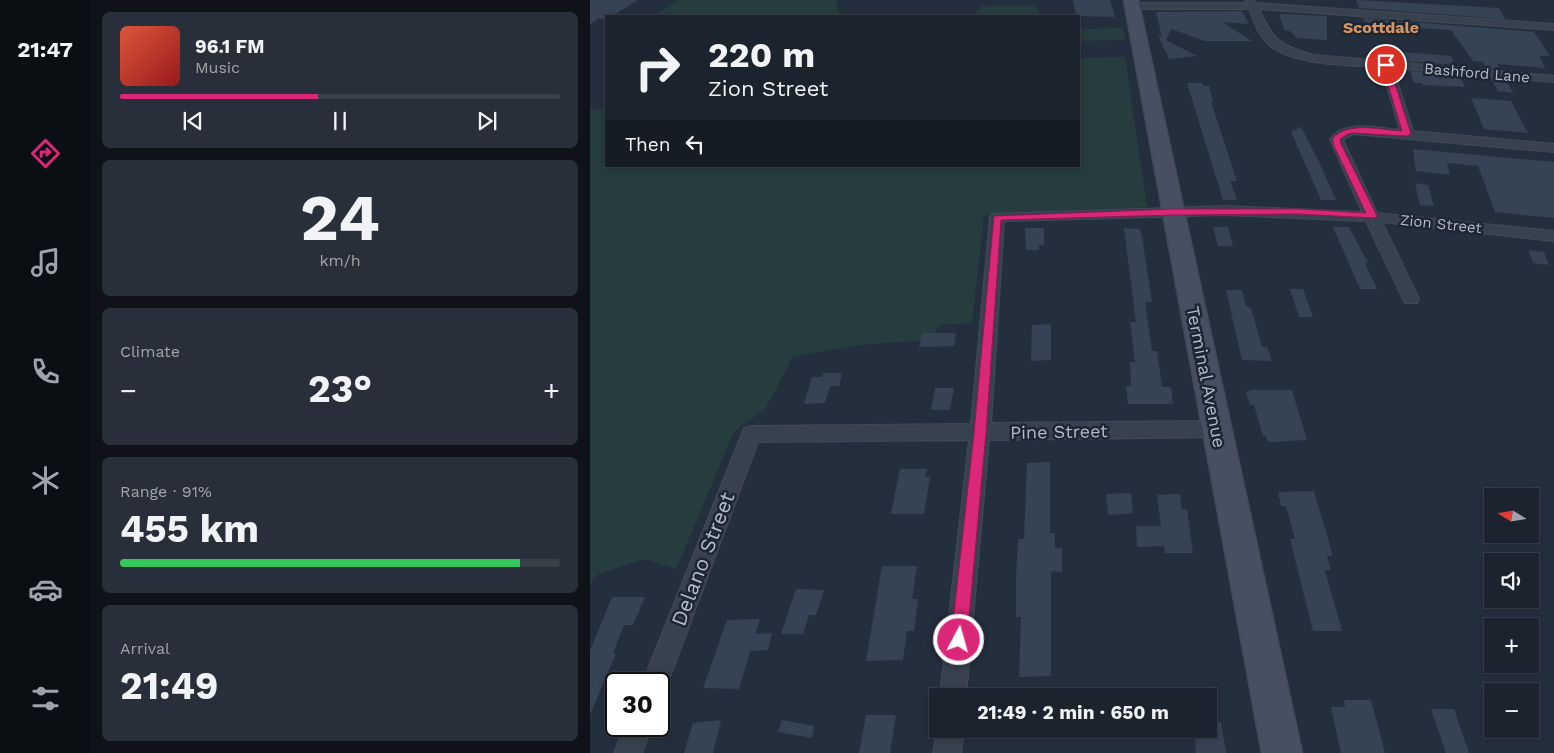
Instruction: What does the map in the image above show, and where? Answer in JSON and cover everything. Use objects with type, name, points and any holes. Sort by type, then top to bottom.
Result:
[{"type":"street","points":[[1251,3],[1265,0]]},
{"type":"street","points":[[1132,3],[1251,3],[1554,27]]},
{"type":"street","name":"Terminal Avenue","points":[[1132,3],[1282,753]]},
{"type":"street","name":"Bashford Lane","points":[[1251,3],[1268,40],[1281,50],[1314,58],[1554,79]]},
{"type":"street","points":[[1386,65],[1407,134]]},
{"type":"street","points":[[1411,299],[1337,144],[1336,138],[1345,132],[1353,130],[1554,148]]},
{"type":"street","name":"Zion Street","points":[[980,433],[997,218],[1174,212],[1298,212],[1372,216],[1554,236]]},
{"type":"street","name":"Pine Street","points":[[752,434],[1217,430]]},
{"type":"street","points":[[954,688],[980,433]]},
{"type":"street","name":"Delano Street","points":[[660,672],[752,434]]},
{"type":"street","points":[[628,753],[634,737]]},
{"type":"street","points":[[947,753],[949,738]]},
{"type":"green space","points":[[680,0],[836,0],[840,15],[654,15]]},
{"type":"green space","points":[[1036,5],[1040,15],[972,15],[982,6]]},
{"type":"green space","points":[[1122,28],[1126,40],[1080,41],[1080,29]]},
{"type":"green space","points":[[1125,57],[1147,207],[984,216],[972,323],[938,325],[934,341],[864,345],[793,357],[765,409],[734,432],[676,569],[644,559],[599,574],[590,584],[590,109],[605,110],[605,167],[1080,167],[1080,58]]},
{"type":"building","points":[[590,0],[638,0],[614,15],[605,15],[605,19],[598,19],[590,24]]},
{"type":"building","points":[[1073,0],[1110,0],[1115,17],[1080,16],[1076,15]]},
{"type":"building","points":[[1356,0],[1499,8],[1505,19],[1359,8]]},
{"type":"building","points":[[1242,11],[1249,24],[1222,22],[1252,41],[1205,41],[1171,29],[1166,40],[1197,56],[1169,59],[1158,35],[1162,37],[1156,12]]},
{"type":"building","points":[[1281,14],[1327,16],[1327,40],[1297,38],[1290,31],[1285,31],[1279,16]]},
{"type":"building","points":[[1362,18],[1534,32],[1550,56],[1539,56],[1545,68],[1497,64],[1500,69],[1486,68],[1483,62],[1473,61],[1451,30],[1367,25]]},
{"type":"building","points":[[1402,52],[1451,56],[1455,65],[1406,61]]},
{"type":"building","points":[[1410,71],[1460,76],[1465,87],[1414,83]]},
{"type":"building","points":[[1491,78],[1506,80],[1513,93],[1498,91]]},
{"type":"building","points":[[1187,83],[1202,83],[1203,86],[1209,86],[1213,101],[1211,102],[1237,181],[1230,181],[1237,200],[1223,200]]},
{"type":"building","points":[[1471,98],[1511,101],[1528,133],[1484,129]]},
{"type":"building","points":[[1301,127],[1336,200],[1321,200],[1291,132]]},
{"type":"building","points":[[1413,149],[1554,162],[1554,218],[1495,212],[1478,166],[1447,163],[1450,175],[1416,171]]},
{"type":"building","points":[[1415,183],[1428,185],[1434,206],[1420,205]]},
{"type":"building","points":[[1213,227],[1228,227],[1233,246],[1218,246]]},
{"type":"building","points":[[1333,227],[1349,227],[1368,263],[1365,263],[1377,289],[1360,289]]},
{"type":"building","points":[[1025,228],[1044,228],[1044,245],[1039,245],[1039,250],[1026,250]]},
{"type":"building","points":[[1124,228],[1140,229],[1152,302],[1145,302],[1152,351],[1157,351],[1162,387],[1171,387],[1173,403],[1170,404],[1128,404],[1126,386],[1131,386],[1130,362],[1135,362],[1130,322],[1136,322]]},
{"type":"building","points":[[1528,250],[1544,252],[1549,265],[1533,263]]},
{"type":"building","points":[[1290,289],[1303,289],[1313,317],[1299,317]]},
{"type":"building","points":[[1226,290],[1242,290],[1246,306],[1251,308],[1262,347],[1267,347],[1272,361],[1242,360]]},
{"type":"building","points":[[1051,324],[1051,360],[1031,361],[1032,325]]},
{"type":"building","points":[[922,333],[956,333],[954,346],[919,347]]},
{"type":"building","points":[[823,373],[842,373],[839,386],[830,386],[825,403],[804,404],[812,377],[822,377]]},
{"type":"building","points":[[935,388],[954,388],[950,410],[931,410]]},
{"type":"building","points":[[1252,390],[1292,390],[1307,440],[1268,442],[1266,436],[1263,436],[1254,405],[1250,405],[1246,392]]},
{"type":"building","points":[[1050,462],[1050,533],[1055,533],[1055,548],[1062,548],[1062,572],[1051,571],[1051,676],[1019,677],[1021,617],[1016,617],[1016,577],[1018,539],[1024,539],[1027,463]]},
{"type":"building","points":[[900,469],[927,469],[925,477],[930,477],[924,514],[891,514]]},
{"type":"building","points":[[1314,491],[1333,556],[1327,556],[1331,570],[1325,570],[1342,631],[1313,631],[1290,539],[1295,539],[1286,506],[1281,506],[1278,492]]},
{"type":"building","points":[[1131,493],[1133,513],[1108,515],[1106,494]]},
{"type":"building","points":[[1180,494],[1182,510],[1187,509],[1193,553],[1165,553],[1164,546],[1137,547],[1136,526],[1161,526],[1157,495]]},
{"type":"building","points":[[882,566],[917,566],[912,599],[918,599],[914,631],[907,631],[903,660],[866,661]]},
{"type":"building","points":[[796,589],[824,590],[816,615],[809,615],[803,634],[781,634]]},
{"type":"building","points":[[612,597],[645,597],[633,625],[624,625],[613,653],[616,653],[608,672],[605,672],[605,679],[590,715],[590,651]]},
{"type":"building","points":[[760,619],[755,634],[772,633],[768,650],[750,651],[739,689],[703,688],[727,620]]},
{"type":"building","points":[[1344,700],[1371,700],[1385,753],[1341,753],[1331,707],[1345,707]]},
{"type":"building","points":[[1431,709],[1454,709],[1469,753],[1446,753]]},
{"type":"building","points":[[866,715],[896,715],[890,753],[859,753]]},
{"type":"building","points":[[721,720],[713,753],[684,753],[693,723]]},
{"type":"building","points":[[782,720],[814,726],[812,738],[778,732]]},
{"type":"building","points":[[1217,722],[1221,722],[1226,753],[1196,753],[1195,738],[1217,738]]},
{"type":"district","name":"Scottdale","points":[[1381,27]]},
{"type":"route","points":[[959,640],[980,433],[997,218],[1174,212],[1298,212],[1372,216],[1337,144],[1336,138],[1340,134],[1353,130],[1407,134],[1386,65]]}]
